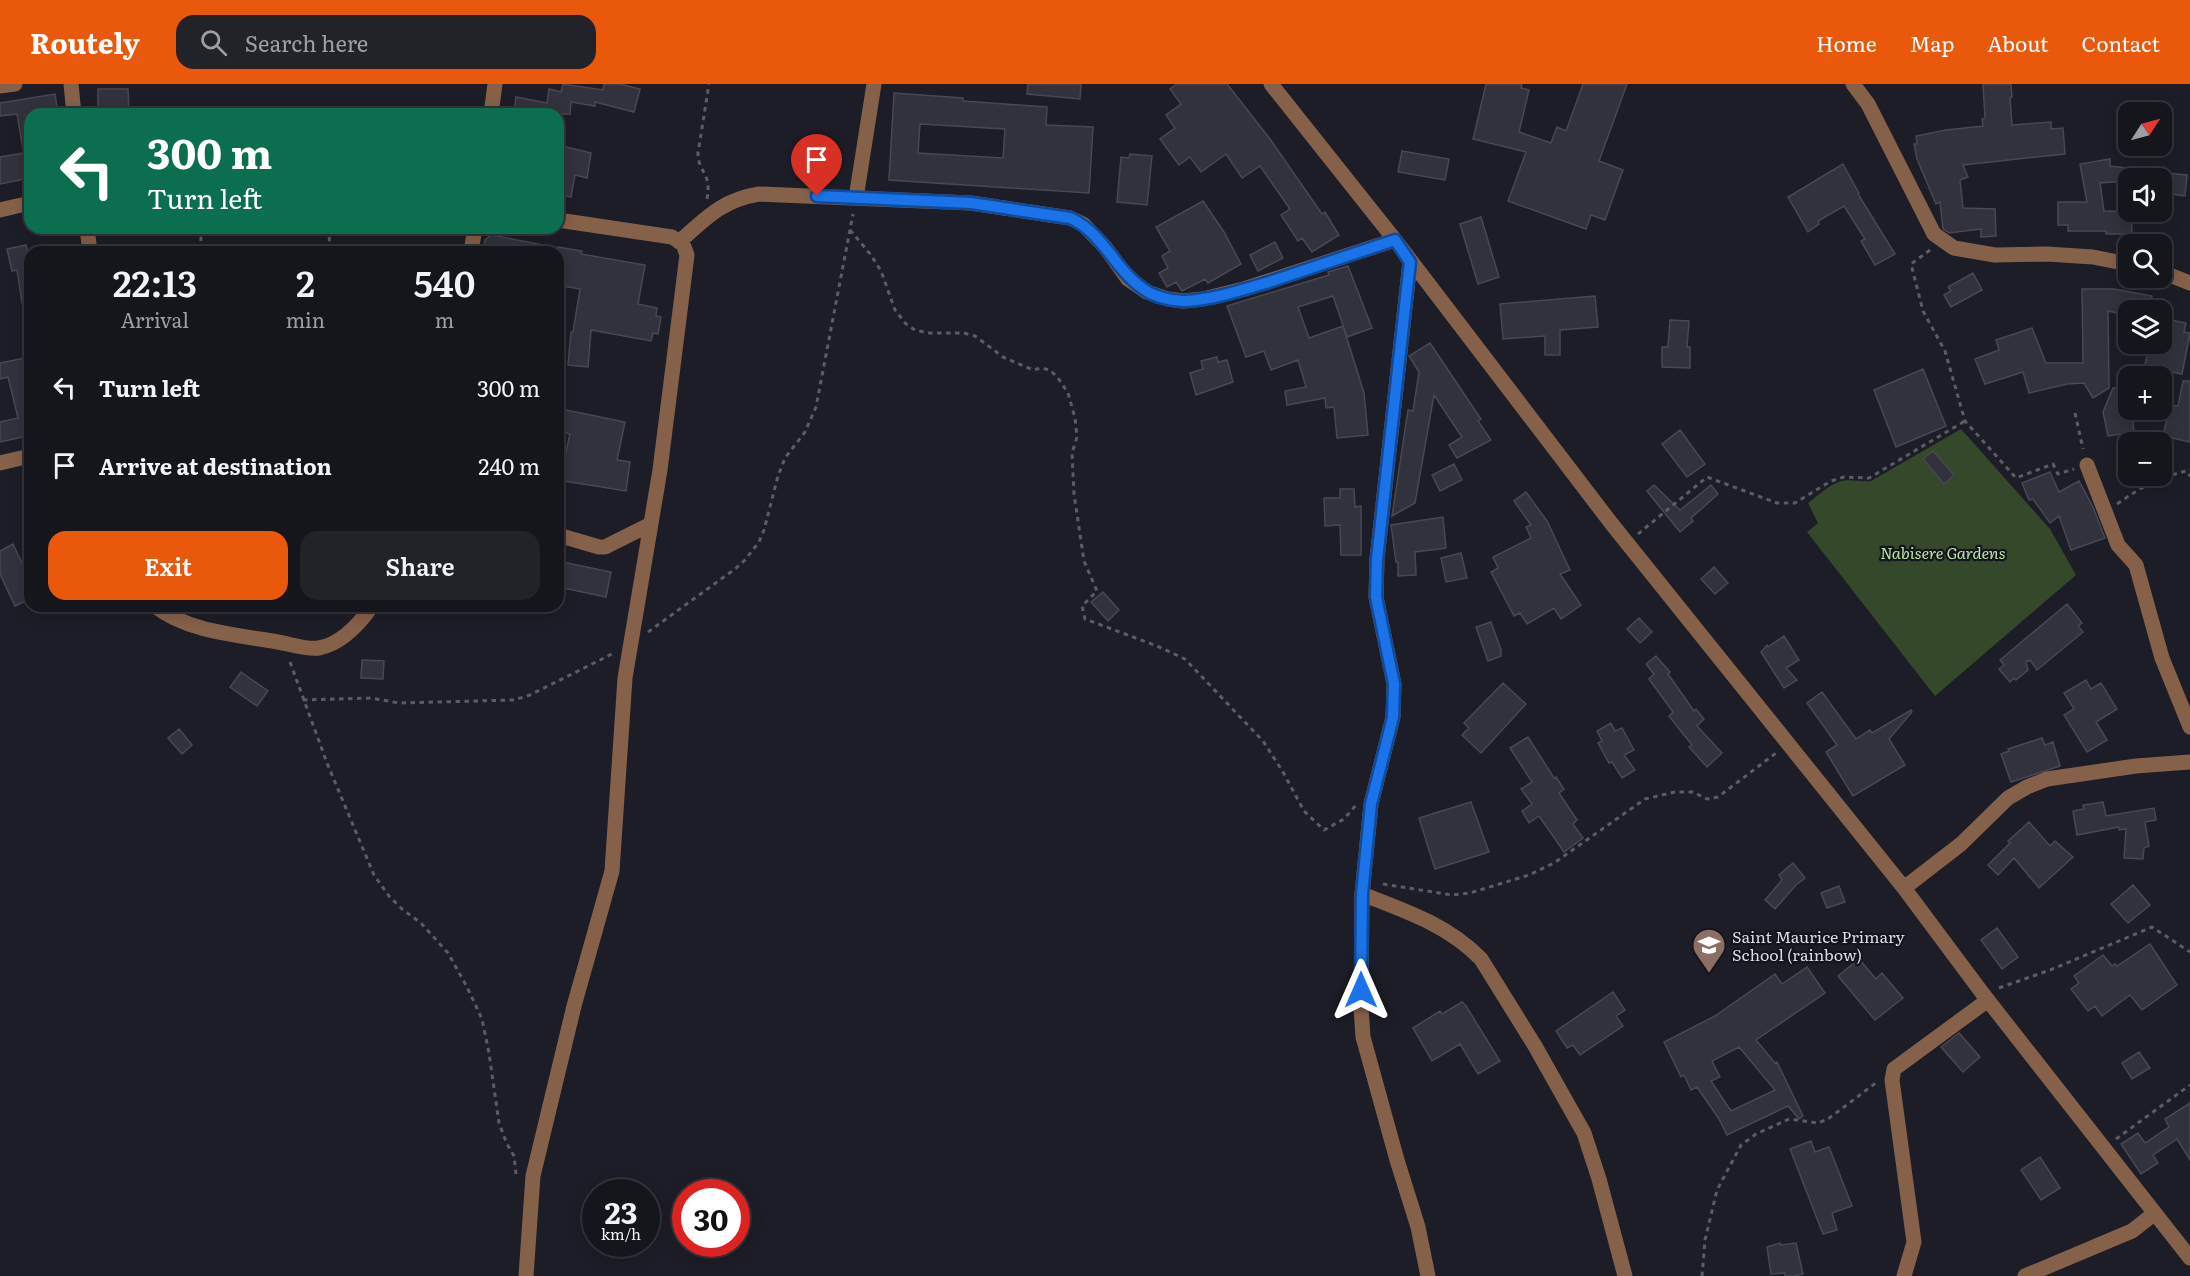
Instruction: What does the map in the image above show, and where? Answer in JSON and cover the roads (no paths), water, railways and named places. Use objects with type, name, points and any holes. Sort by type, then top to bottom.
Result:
[{"type":"street","points":[[0,86],[15,84]]},
{"type":"street","points":[[71,84],[73,108]]},
{"type":"street","points":[[492,108],[495,84]]},
{"type":"street","points":[[856,198],[874,84]]},
{"type":"street","points":[[1271,84],[1395,240],[1627,542],[1904,888],[1985,997],[2190,1258]]},
{"type":"street","points":[[1853,84],[1868,104],[1934,234],[1954,248],[1995,255],[2047,254],[2093,257],[2118,262]]},
{"type":"street","points":[[679,242],[725,204],[741,197],[759,194],[971,203],[1070,218],[1083,224],[1105,247],[1128,279],[1147,292],[1183,301],[1203,299],[1244,289],[1395,240]]},
{"type":"street","points":[[0,210],[24,204]]},
{"type":"street","points":[[526,1276],[533,1176],[574,1006],[612,871],[625,678],[660,470],[687,255],[683,244],[672,237],[564,221]]},
{"type":"street","points":[[1410,262],[1377,559],[1376,597],[1394,684],[1393,717],[1371,804],[1363,887],[1361,1007],[1364,1036],[1397,1160],[1418,1227],[1428,1276]]},
{"type":"street","points":[[2172,276],[2190,283]]},
{"type":"street","points":[[0,463],[24,457]]},
{"type":"street","points":[[2087,465],[2118,545],[2136,566],[2162,658],[2190,727]]},
{"type":"street","points":[[564,537],[605,548],[651,524]]},
{"type":"street","points":[[163,612],[202,628],[318,648],[337,641],[362,620],[368,612]]},
{"type":"street","points":[[1904,888],[1961,843],[2008,798],[2026,787],[2047,779],[2136,766],[2190,762]]},
{"type":"street","points":[[1363,887],[1431,921],[1470,947],[1481,959],[1535,1046],[1584,1133],[1625,1276]]},
{"type":"street","points":[[1905,1276],[1914,1242],[1892,1080],[1894,1069],[1985,997]]},
{"type":"street","points":[[2025,1276],[2132,1231],[2155,1213]]},
{"type":"place","name":"Saint Maurice Primary School (rainbow)","points":[[1709,974]]},
{"type":"park label","name":"Nabisere Gardens","points":[[1943,552]]}]
